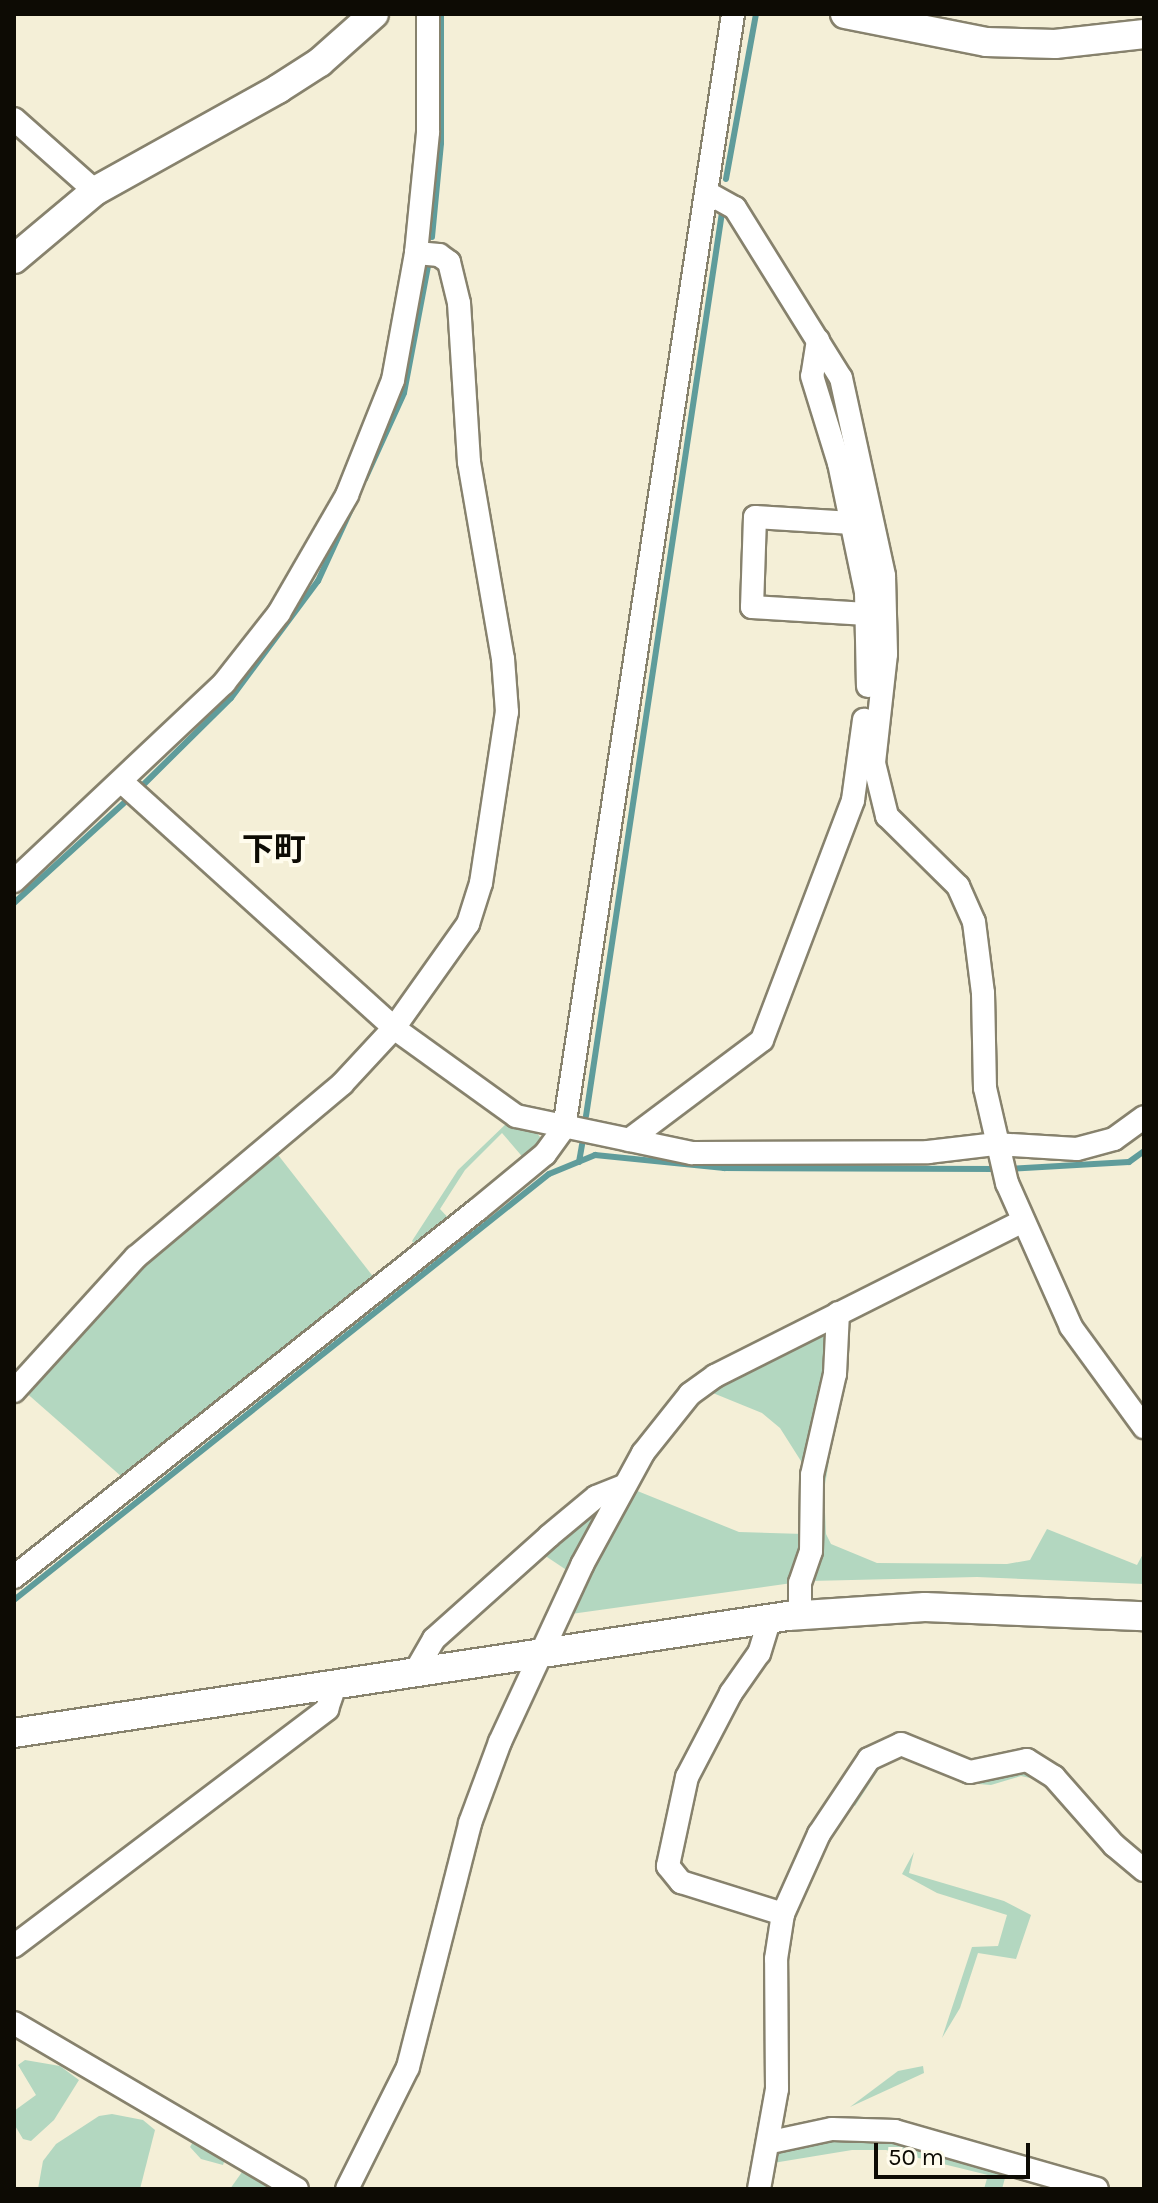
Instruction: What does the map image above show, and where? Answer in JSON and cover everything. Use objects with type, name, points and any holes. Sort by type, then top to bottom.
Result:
[{"type":"street","points":[[14,259],[95,191],[278,89],[320,62],[374,14]]},
{"type":"street","points":[[14,881],[224,683],[309,567],[347,495],[393,380],[416,253],[428,132],[428,14]]},
{"type":"street","points":[[14,1577],[477,1210],[545,1154],[564,1128],[733,14]]},
{"type":"street","points":[[845,14],[986,42],[1055,44],[1144,34]]},
{"type":"street","points":[[14,119],[95,191]]},
{"type":"street","points":[[706,192],[735,208],[841,378],[884,576],[886,654],[874,763],[887,816],[958,886],[974,922],[983,993],[985,1088],[996,1148],[1007,1183],[1021,1222],[1071,1327],[1144,1427]]},
{"type":"street","points":[[14,1391],[136,1257],[317,1108],[394,1028],[468,924],[481,883],[507,712],[503,659],[469,462],[459,303],[449,262],[439,255],[416,253]]},
{"type":"street","points":[[629,1140],[762,1040],[853,800],[870,672],[867,614],[852,523],[812,376],[818,340]]},
{"type":"street","points":[[852,523],[755,517],[752,607],[867,614]]},
{"type":"street","points":[[122,782],[394,1028],[516,1116],[692,1153],[1077,1149],[1114,1139],[1144,1117]]},
{"type":"street","points":[[347,2189],[408,2067],[470,1823],[541,1652],[621,1487],[690,1394],[838,1313],[1021,1222]]},
{"type":"street","points":[[800,1615],[800,1583],[811,1551],[812,1475],[837,1359],[838,1313]]},
{"type":"street","points":[[415,1672],[434,1639],[596,1497],[621,1487]]},
{"type":"street","points":[[14,1733],[770,1618],[925,1607],[1144,1616]]},
{"type":"street","points":[[770,1618],[759,1653],[731,1693],[687,1777],[668,1866],[681,1882],[783,1914]]},
{"type":"street","points":[[14,1946],[327,1709],[336,1683]]},
{"type":"street","points":[[759,2189],[771,2142],[777,2089],[776,1959],[783,1914],[839,1802],[869,1759],[889,1745],[913,1747],[970,1772],[1027,1760],[1054,1777],[1114,1845],[1144,1870]]},
{"type":"street","points":[[14,2023],[297,2189]]},
{"type":"street","points":[[771,2142],[832,2129],[895,2131],[1097,2189]]},
{"type":"green space","points":[[509,1121],[536,1132],[544,1142],[526,1161],[502,1133],[465,1170],[440,1209],[452,1222],[418,1249],[412,1241],[458,1170]]},
{"type":"green space","points":[[275,1151],[375,1279],[122,1477],[23,1390],[145,1257]]},
{"type":"green space","points":[[824,1328],[829,1332],[830,1356],[806,1469],[780,1428],[762,1413],[708,1391]]},
{"type":"green space","points":[[846,1362],[824,1490],[826,1534],[831,1544],[877,1563],[1007,1564],[1030,1560],[1047,1529],[1137,1565],[1144,1552],[1144,1584],[977,1577],[810,1581],[818,1498]]},
{"type":"green space","points":[[630,1488],[739,1532],[804,1534],[792,1583],[571,1614]]},
{"type":"green space","points":[[597,1505],[601,1508],[571,1573],[541,1553]]},
{"type":"green space","points":[[898,1751],[983,1780],[1024,1768],[1039,1780],[1021,1776],[991,1785],[966,1783],[898,1757],[879,1769],[855,1806],[852,1803],[872,1768]]},
{"type":"green space","points":[[914,1852],[909,1873],[1004,1901],[1031,1915],[1016,1959],[978,1953],[960,2008],[942,2038],[972,1947],[998,1946],[1007,1915],[937,1893],[902,1874]]},
{"type":"green space","points":[[25,2060],[60,2066],[79,2080],[54,2120],[31,2141],[23,2139],[14,2124],[14,2111],[36,2095],[18,2065]]},
{"type":"green space","points":[[923,2066],[924,2073],[850,2107],[898,2071]]},
{"type":"green space","points":[[112,2114],[143,2120],[155,2130],[140,2189],[38,2189],[43,2161],[56,2144],[99,2116]]},
{"type":"green space","points":[[864,2133],[1008,2167],[1002,2189],[984,2189],[988,2175],[886,2150],[852,2150],[773,2163],[777,2147]]},
{"type":"green space","points":[[194,2140],[225,2159],[223,2165],[201,2159],[190,2147]]},
{"type":"green space","points":[[242,2172],[267,2184],[267,2189],[230,2189]]},
{"type":"waterway","points":[[432,237],[441,143],[441,14]]},
{"type":"waterway","points":[[726,179],[756,14]]},
{"type":"waterway","points":[[586,1116],[722,212]]},
{"type":"waterway","points":[[365,479],[404,393],[429,261]]},
{"type":"waterway","points":[[142,786],[231,698],[318,581],[352,507]]},
{"type":"waterway","points":[[14,903],[124,803]]},
{"type":"waterway","points":[[579,1162],[583,1140]]},
{"type":"waterway","points":[[1008,1169],[1129,1162],[1144,1151]]},
{"type":"waterway","points":[[14,1600],[549,1174],[595,1155],[724,1168],[997,1169]]},
{"type":"district","name":"下町","points":[[274,850]]}]
